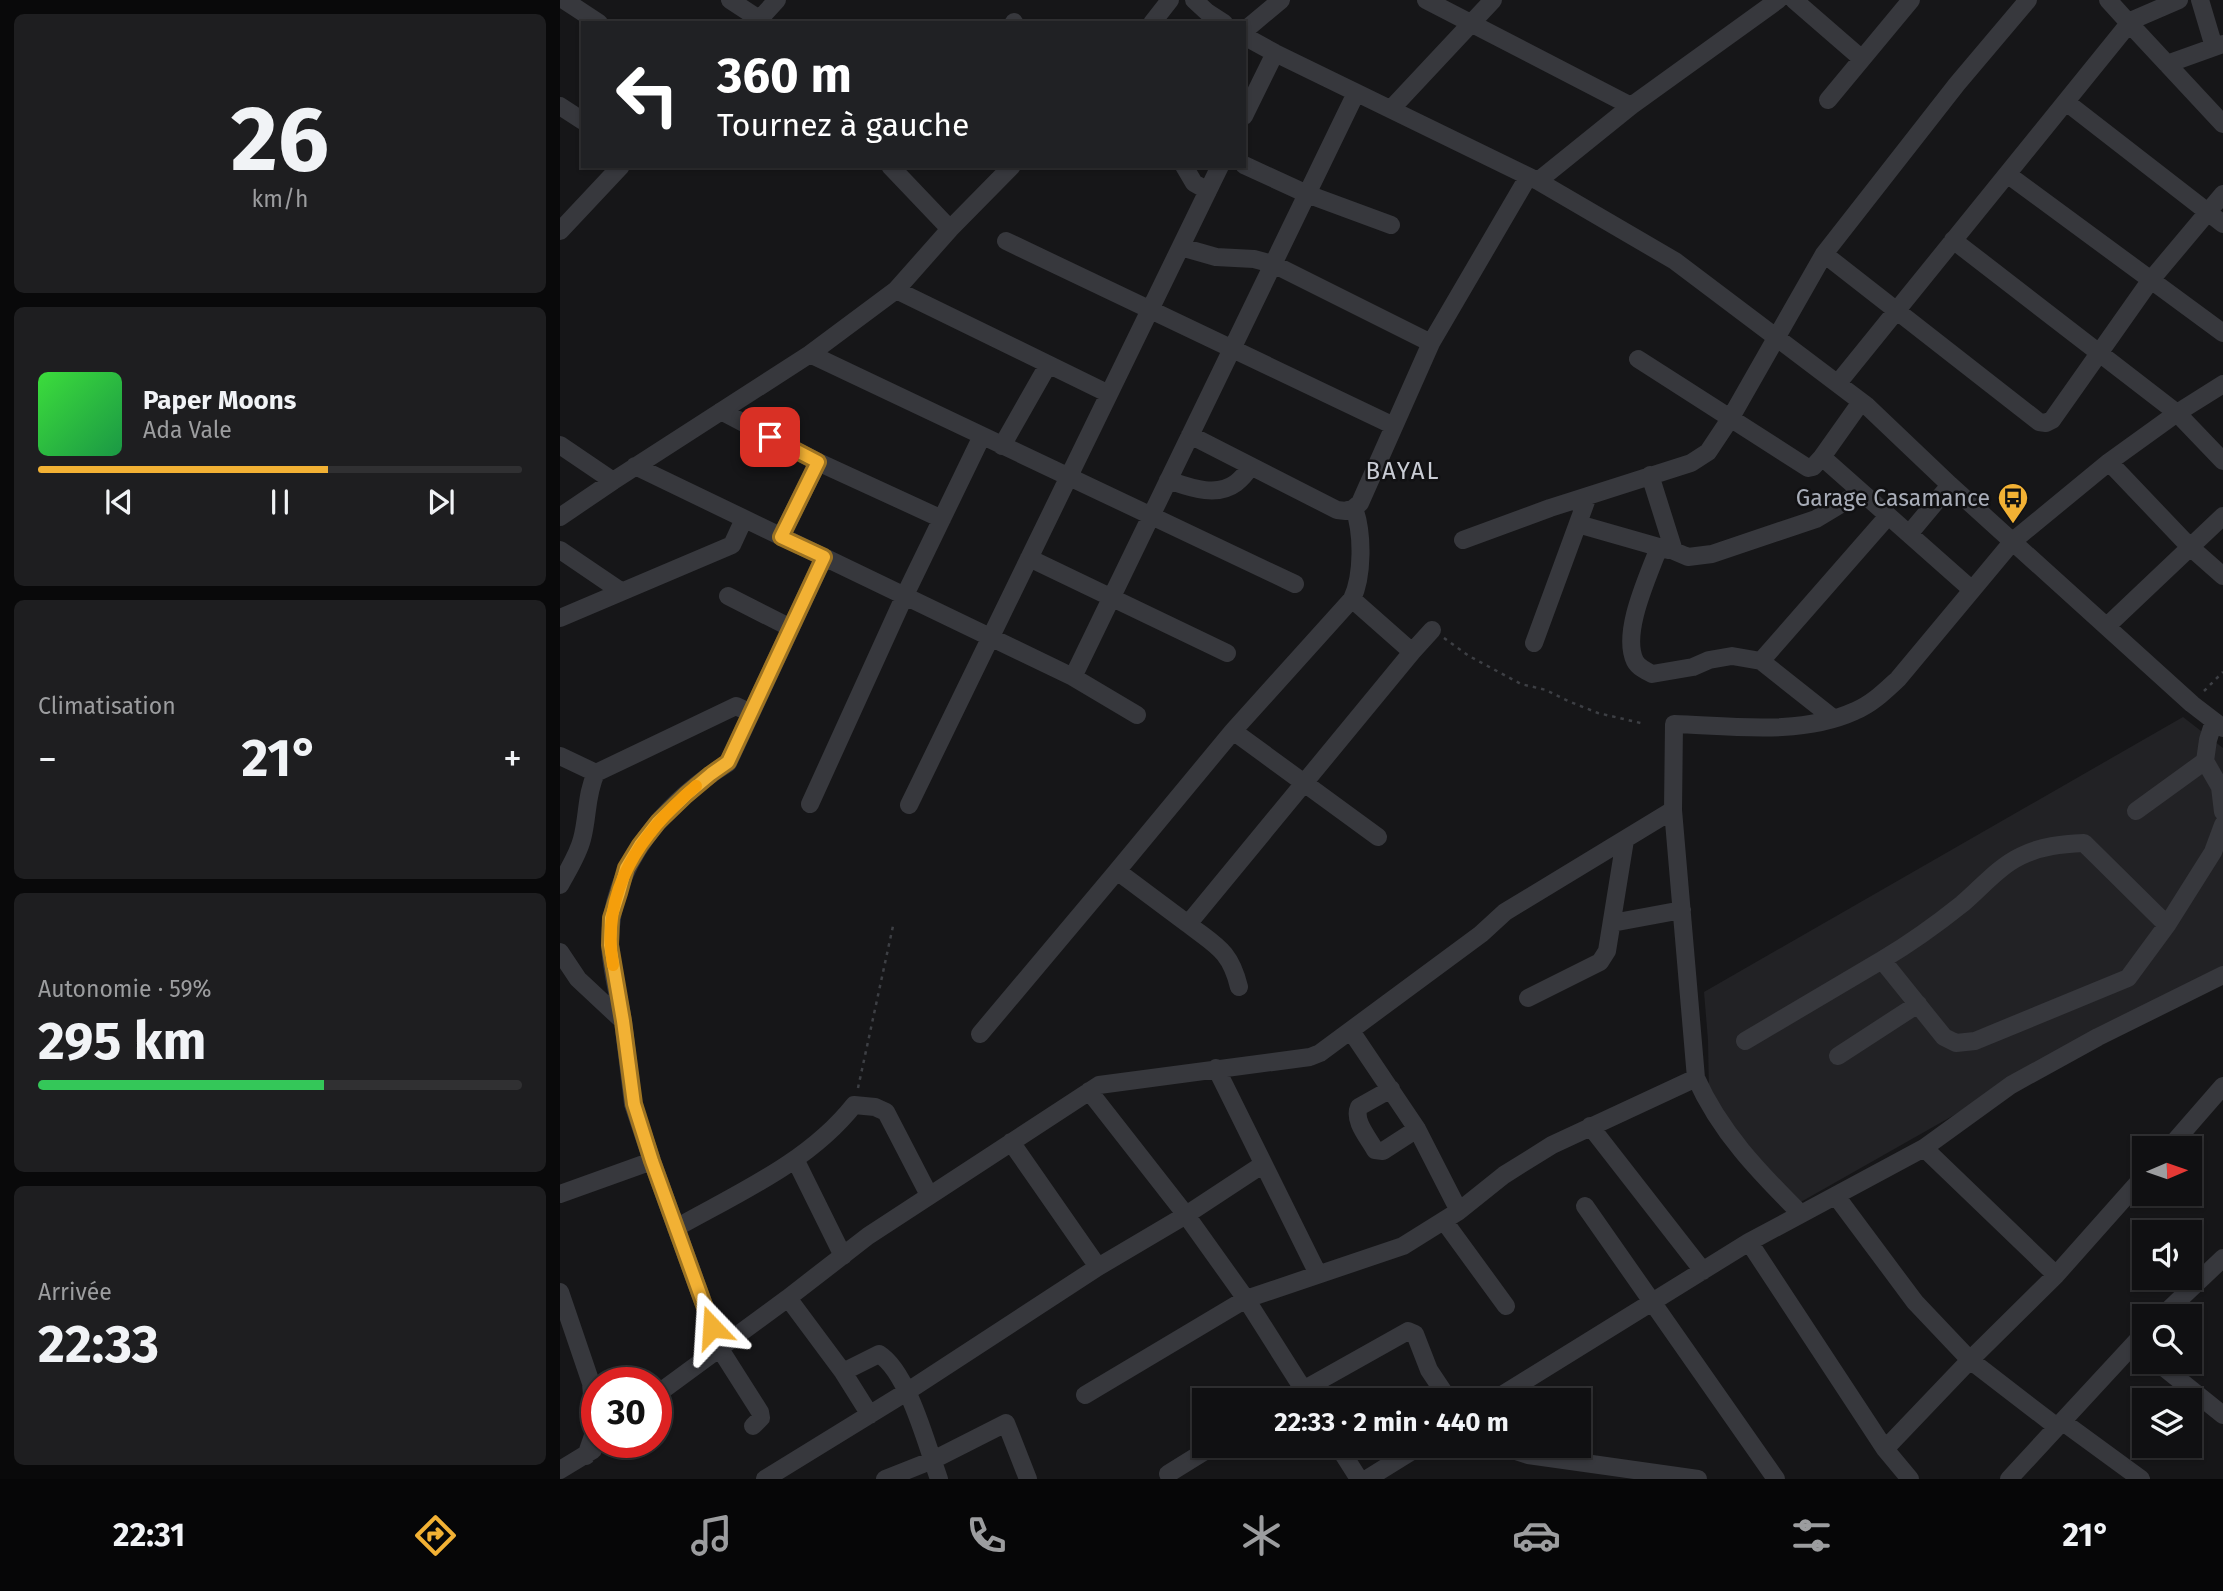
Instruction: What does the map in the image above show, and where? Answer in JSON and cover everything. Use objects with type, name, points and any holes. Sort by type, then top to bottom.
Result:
[{"type":"street","points":[[564,0],[596,21]]},
{"type":"street","points":[[730,0],[758,21],[778,0]]},
{"type":"street","points":[[1154,21],[1170,0]]},
{"type":"street","points":[[1194,0],[1221,21]]},
{"type":"street","points":[[1246,31],[1281,0]]},
{"type":"street","points":[[1426,0],[1631,106]]},
{"type":"street","points":[[1391,109],[1493,0]]},
{"type":"street","points":[[1190,435],[1337,510],[1354,508],[1360,503],[1431,342],[1533,179],[1778,0]]},
{"type":"street","points":[[1794,0],[1862,59]]},
{"type":"street","points":[[1828,100],[1911,0]]},
{"type":"street","points":[[1463,540],[1691,463],[1708,452],[1730,419],[1824,254],[1957,84],[2028,0]]},
{"type":"street","points":[[2108,0],[2223,124]]},
{"type":"street","points":[[1838,383],[2128,22],[2179,0]]},
{"type":"street","points":[[2167,64],[2218,45],[2200,0]]},
{"type":"street","points":[[1246,34],[1275,53],[1533,179],[1675,261],[1838,383],[2192,704],[2219,724],[2208,740],[2205,761],[2220,787],[2223,812]]},
{"type":"street","points":[[1246,112],[1275,53]]},
{"type":"street","points":[[1073,677],[1356,93]]},
{"type":"street","points":[[2066,102],[2223,224]]},
{"type":"street","points":[[560,106],[581,120]]},
{"type":"street","points":[[1246,166],[1307,194],[1391,225]]},
{"type":"street","points":[[560,231],[619,168]]},
{"type":"street","points":[[892,168],[950,229]]},
{"type":"street","points":[[560,517],[810,354],[896,290],[950,229],[1010,168]]},
{"type":"street","points":[[1185,168],[1194,183],[1208,191]]},
{"type":"street","points":[[909,805],[1219,168]]},
{"type":"street","points":[[2007,174],[2223,333]]},
{"type":"street","points":[[1824,254],[2039,422],[2046,423],[2052,420],[2150,281],[2223,194]]},
{"type":"street","points":[[1954,240],[2177,414],[2223,461]]},
{"type":"street","points":[[1006,241],[1394,426]]},
{"type":"street","points":[[1181,247],[1216,257],[1254,259],[1273,264],[1431,342]]},
{"type":"street","points":[[896,290],[1109,394]]},
{"type":"street","points":[[810,354],[1295,584]]},
{"type":"street","points":[[1638,359],[1808,468],[1813,467],[1822,457],[1861,402]]},
{"type":"street","points":[[1002,446],[1048,365]]},
{"type":"street","points":[[1800,1213],[1751,1164],[1719,1122],[1696,1078],[1673,810],[1674,724],[1780,727],[1819,722],[1866,705],[1898,679],[2013,541],[2109,463],[2223,384]]},
{"type":"street","points":[[721,411],[818,462],[942,519]]},
{"type":"street","points":[[810,804],[905,595],[982,436]]},
{"type":"street","points":[[560,445],[612,481]]},
{"type":"street","points":[[1822,457],[1971,589]]},
{"type":"street","points":[[781,537],[818,462]]},
{"type":"street","points":[[2109,463],[2189,546],[2223,576]]},
{"type":"street","points":[[635,466],[1073,677],[1137,715]]},
{"type":"street","points":[[1168,480],[1195,489],[1219,491],[1235,484],[1251,466]]},
{"type":"street","points":[[1650,475],[1666,549],[1633,624],[1630,647],[1636,664],[1652,674],[1693,667],[1709,660],[1732,656],[1761,661],[1833,718]]},
{"type":"street","points":[[1909,534],[1950,485]]},
{"type":"street","points":[[1578,524],[1688,557],[1712,554],[1816,519],[1861,492]]},
{"type":"street","points":[[1534,643],[1588,496]]},
{"type":"street","points":[[980,1034],[1233,731],[1352,599],[1358,588],[1361,570],[1361,551],[1354,508]]},
{"type":"street","points":[[1761,661],[1888,516]]},
{"type":"street","points":[[2107,626],[2223,516]]},
{"type":"street","points":[[560,618],[732,545],[744,519]]},
{"type":"street","points":[[560,550],[622,592]]},
{"type":"street","points":[[753,1426],[761,1418],[761,1412],[720,1349],[634,1104],[610,945],[611,918],[626,868],[640,845],[658,822],[686,795],[728,762],[824,557]]},
{"type":"street","points":[[1030,558],[1227,653]]},
{"type":"street","points":[[728,596],[791,628]]},
{"type":"street","points":[[1352,599],[1412,652]]},
{"type":"street","points":[[1188,924],[1432,630]]},
{"type":"street","points":[[560,885],[583,838],[591,783],[596,773],[736,706],[751,713]]},
{"type":"street","points":[[1233,731],[1378,837]]},
{"type":"street","points":[[560,756],[596,773]]},
{"type":"street","points":[[2136,811],[2205,761]]},
{"type":"street","points":[[672,1384],[868,1236],[1089,1091],[1105,1083],[1310,1057],[1327,1049],[1481,934],[1505,912],[1673,810]]},
{"type":"street","points":[[1882,960],[1944,1037],[1956,1043],[1975,1041],[2128,978],[2167,925],[2213,852],[2223,825]]},
{"type":"street","points":[[1528,998],[1600,962],[1607,951],[1625,840]]},
{"type":"street","points":[[1745,1041],[1899,950],[2019,856],[2047,846],[2084,843],[2167,925]]},
{"type":"street","points":[[1117,871],[1227,954],[1239,986]]},
{"type":"street","points":[[1612,923],[1682,910]]},
{"type":"street","points":[[560,953],[578,979],[623,1021]]},
{"type":"street","points":[[1513,1388],[1749,1242],[1924,1148],[2011,1085],[2098,1037],[2223,976]]},
{"type":"street","points":[[1838,1056],[1918,1004]]},
{"type":"street","points":[[1351,1031],[1417,1129],[1459,1211]]},
{"type":"street","points":[[1216,1068],[1318,1275]]},
{"type":"street","points":[[1085,1395],[1246,1299],[1404,1245],[1459,1211],[1530,1158],[1590,1126],[1696,1078]]},
{"type":"street","points":[[2179,1136],[2223,1086]]},
{"type":"street","points":[[1391,1089],[1359,1107],[1357,1112],[1357,1118],[1375,1150],[1383,1151],[1417,1129]]},
{"type":"street","points":[[1089,1091],[1186,1215],[1246,1299],[1302,1388]]},
{"type":"street","points":[[676,1228],[795,1159],[839,1124],[854,1105],[875,1107],[886,1112],[929,1195]]},
{"type":"street","points":[[1590,1126],[1703,1271]]},
{"type":"street","points":[[1011,1142],[1098,1266]]},
{"type":"street","points":[[1924,1148],[2056,1275]]},
{"type":"street","points":[[795,1159],[843,1255]]},
{"type":"street","points":[[560,1194],[652,1161]]},
{"type":"street","points":[[765,1479],[908,1391],[1098,1266],[1186,1215],[1262,1165]]},
{"type":"street","points":[[1885,1449],[2056,1275],[2132,1190]]},
{"type":"street","points":[[1836,1196],[1915,1302],[1970,1360],[2141,1479]]},
{"type":"street","points":[[1585,1206],[1776,1479]]},
{"type":"street","points":[[1444,1221],[1506,1306]]},
{"type":"street","points":[[1749,1242],[1885,1449],[1910,1479]]},
{"type":"street","points":[[2176,1304],[2221,1265]]},
{"type":"street","points":[[560,1292],[586,1367]]},
{"type":"street","points":[[788,1298],[843,1372],[870,1415]]},
{"type":"street","points":[[1317,1388],[1408,1331],[1415,1334],[1429,1370],[1441,1388]]},
{"type":"street","points":[[2009,1479],[2132,1350]]},
{"type":"street","points":[[843,1372],[878,1353],[886,1358],[908,1391],[939,1479]]},
{"type":"street","points":[[2172,1374],[2223,1415]]},
{"type":"street","points":[[885,1479],[933,1460],[1006,1423],[1028,1479]]},
{"type":"street","points":[[560,1470],[582,1458]]},
{"type":"street","points":[[1168,1474],[1194,1458]]},
{"type":"street","points":[[1346,1458],[1359,1479]]},
{"type":"street","points":[[1367,1479],[1389,1473],[1406,1458]]},
{"type":"street","points":[[1549,1458],[1698,1479]]},
{"type":"path","points":[[1432,630],[1469,656],[1521,684],[1546,690],[1598,713],[1645,724]]},
{"type":"path","points":[[2192,704],[2223,672]]},
{"type":"path","points":[[854,1105],[893,926]]},
{"type":"shaded area","points":[[2183,717],[2223,748],[2223,967],[2129,1016],[1799,1203],[1751,1155],[1709,1092],[1704,992]]},
{"type":"slow traffic","points":[[613,965],[610,945],[611,918],[626,868],[650,831],[696,786]]},
{"type":"place","name":"Garage Casamance","points":[[2013,525]]},
{"type":"district","name":"BAYAL","points":[[1403,471]]},
{"type":"route","points":[[712,1327],[634,1104],[610,945],[611,918],[626,868],[650,831],[686,795],[728,762],[824,557],[781,537],[818,462],[770,437]]}]
